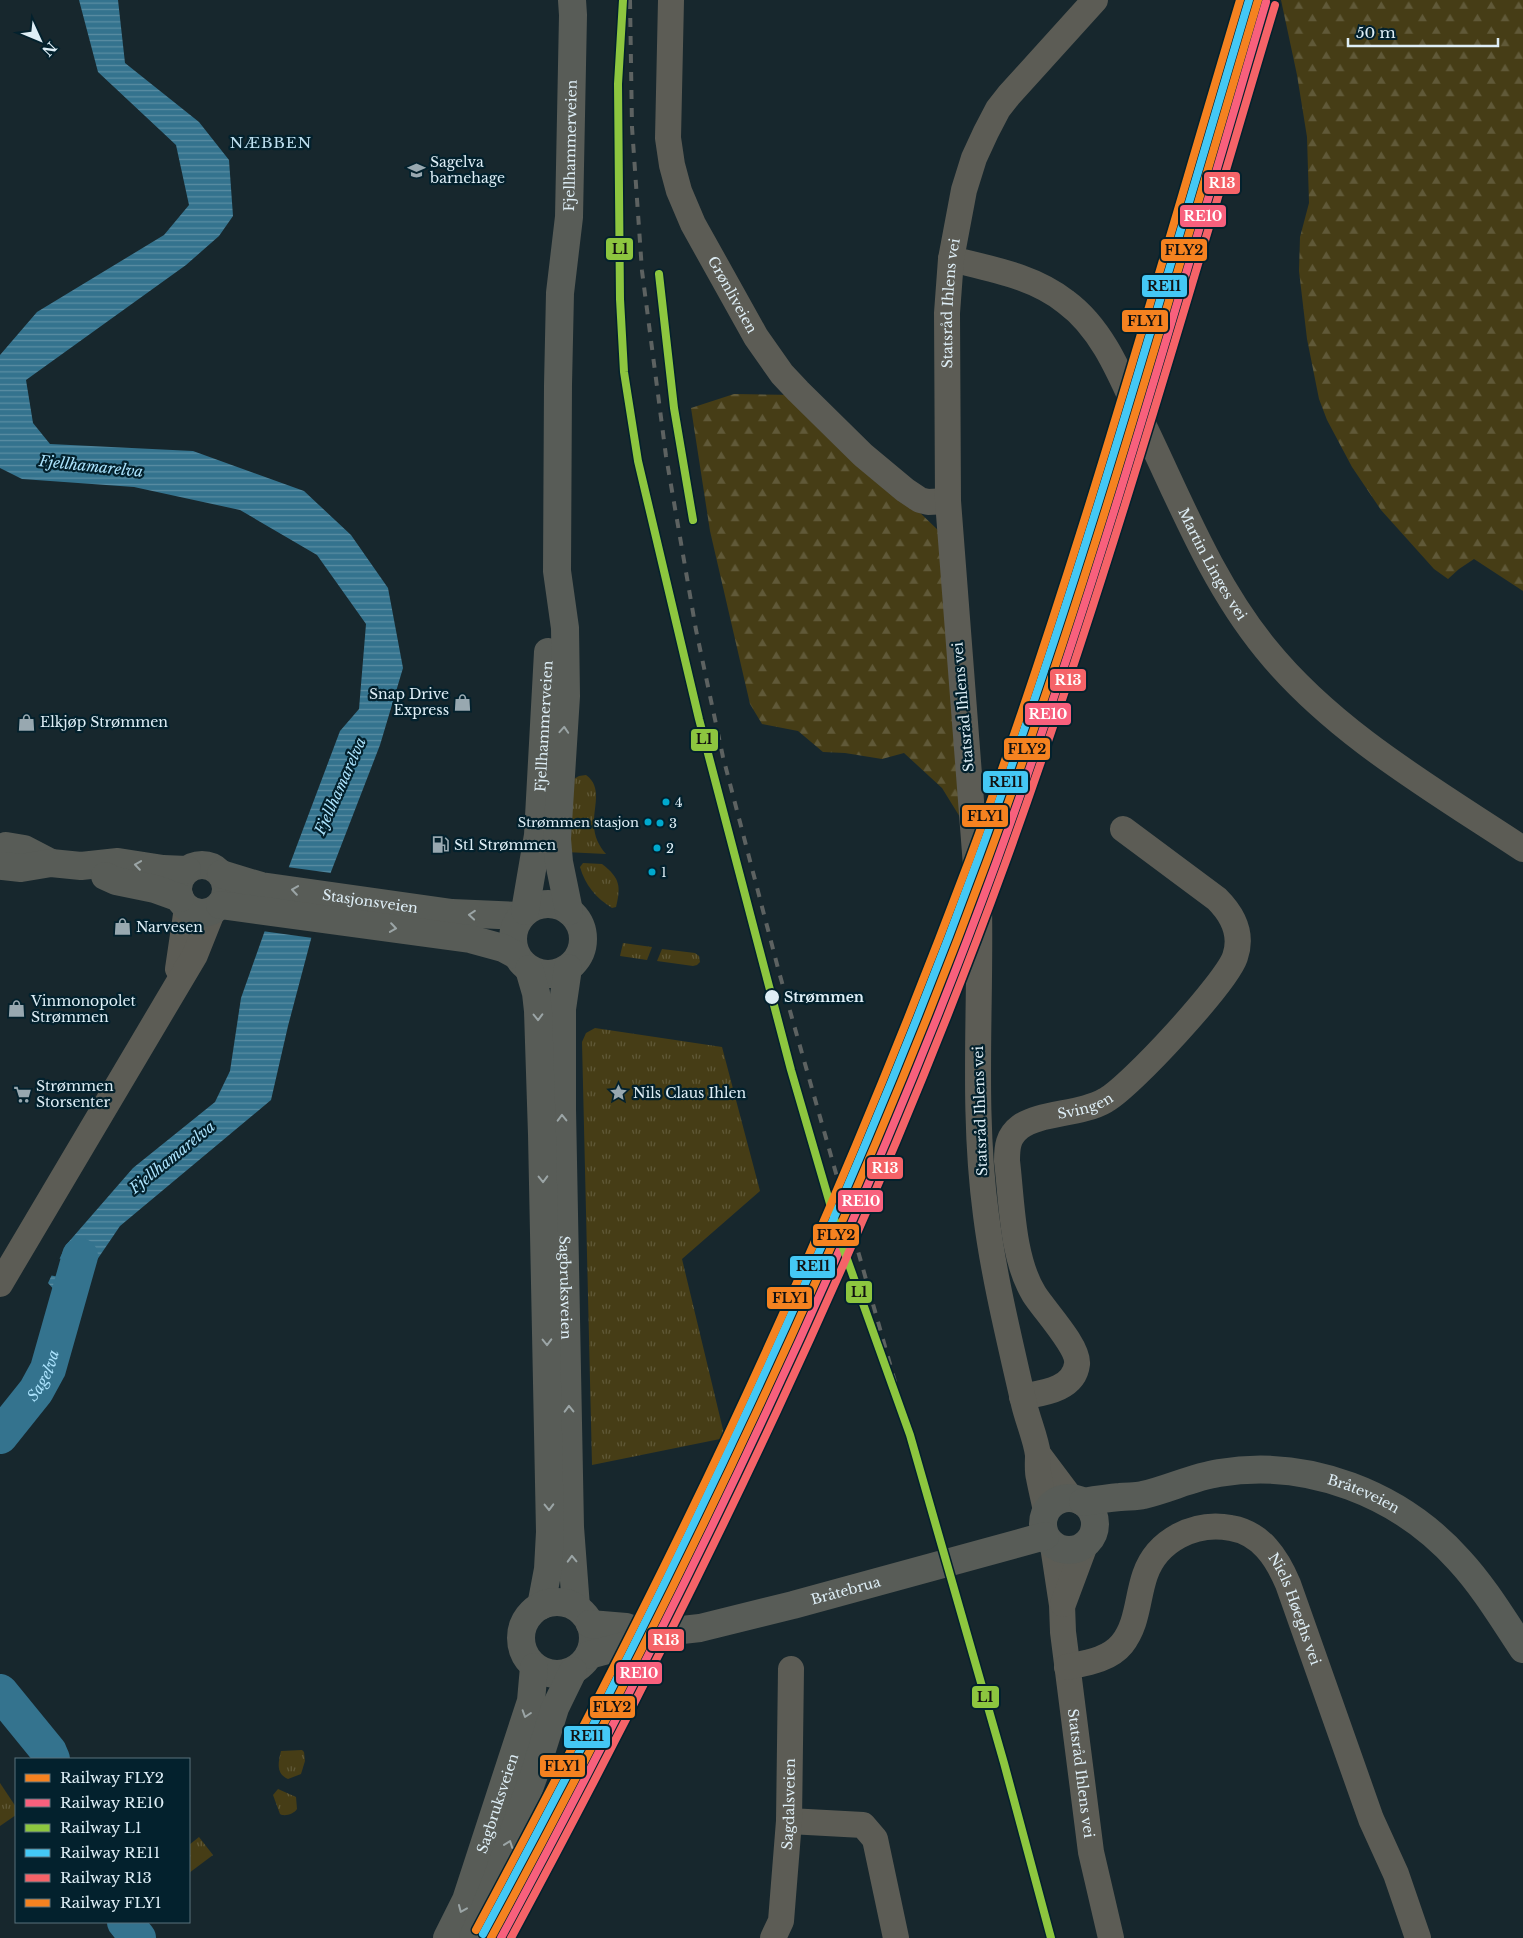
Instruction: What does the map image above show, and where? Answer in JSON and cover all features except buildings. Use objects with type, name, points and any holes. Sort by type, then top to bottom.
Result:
[{"type":"main road","name":"Fjellhammerveien","points":[[559,0],[556,19],[553,216],[560,292],[557,571],[564,628],[566,696],[557,839],[559,862],[576,919]]},
{"type":"main road","name":"Fjellhammerveien","points":[[560,292],[570,208],[574,15],[572,0]]},
{"type":"main road","name":"Fjellhammerveien","points":[[523,914],[538,835],[548,628],[557,571]]},
{"type":"main road","name":"Stasjonsveien","points":[[5,856],[24,849],[51,862],[81,866],[118,862],[163,869],[187,870]]},
{"type":"main road","points":[[201,865],[213,867],[221,874],[226,887],[226,894],[200,905],[179,883],[187,870],[201,865]]},
{"type":"main road","name":"Stasjonsveien","points":[[81,866],[116,881],[155,889],[200,905],[259,898],[326,907],[503,948],[522,962]]},
{"type":"main road","name":"Stasjonsveien","points":[[221,874],[259,898]]},
{"type":"main road","points":[[547,903],[559,905],[576,919],[583,944],[572,964],[559,973],[549,975],[538,973],[522,962],[513,945],[512,935],[515,925],[523,914],[536,906],[547,903]]},
{"type":"main road","name":"Stasjonsveien","points":[[326,907],[452,913],[523,914]]},
{"type":"main road","name":"Sagbruksveien","points":[[522,962],[533,982],[538,1010],[550,1532],[548,1570],[541,1606]]},
{"type":"main road","name":"Sagbruksveien","points":[[572,964],[562,1009],[562,1109],[570,1527],[583,1616]]},
{"type":"main road","name":"Bråteveien","points":[[1077,1500],[1142,1496],[1198,1477],[1246,1470],[1294,1472],[1317,1476],[1358,1489],[1406,1514],[1444,1544],[1474,1578],[1523,1650]]},
{"type":"main road","name":"Bråteveien","points":[[1090,1537],[1142,1496]]},
{"type":"main road","points":[[1077,1500],[1056,1501],[1048,1531],[1061,1550],[1069,1551],[1090,1537]]},
{"type":"main road","name":"Statsråd Ihlens vei","points":[[1077,1500],[1093,1513],[1090,1537]]},
{"type":"main road","name":"Bråtebrua","points":[[583,1616],[646,1634],[681,1631],[725,1622],[1008,1547],[1048,1531]]},
{"type":"main road","points":[[559,1602],[583,1616],[593,1638],[581,1663],[560,1674],[551,1674],[534,1666],[524,1652],[521,1634],[527,1618],[541,1606],[559,1602]]},
{"type":"main road","name":"Bråtebrua","points":[[581,1663],[627,1645],[646,1634]]},
{"type":"main road","name":"Sagbruksveien","points":[[472,1938],[493,1889],[532,1781],[555,1708],[581,1663]]},
{"type":"main road","name":"Sagbruksveien","points":[[447,1938],[466,1900],[531,1701],[534,1666]]},
{"type":"street","name":"Grønliveien","points":[[671,0],[668,138],[672,165],[679,191],[693,224],[756,337],[782,374],[863,455],[905,490],[920,500],[928,502],[948,501]]},
{"type":"street","name":"Statsråd Ihlens vei","points":[[1095,0],[994,114],[974,158],[964,190],[951,259],[947,312],[948,501],[979,905],[981,971],[977,1035],[977,1098],[986,1216],[1022,1397],[1038,1454],[1038,1477],[1062,1605],[1067,1667],[1091,1852],[1111,1938]]},
{"type":"street","name":"Martin Linges vei","points":[[951,259],[1002,271],[1029,280],[1050,290],[1080,313],[1092,328],[1115,365],[1220,582],[1247,625],[1266,649],[1297,684],[1361,739],[1428,788],[1523,848]]},
{"type":"street","name":"Svingen","points":[[1022,1397],[1056,1389],[1065,1384],[1075,1372],[1077,1357],[1069,1341],[1034,1293],[1023,1271],[1016,1239],[1006,1161],[1010,1138],[1019,1128],[1033,1120],[1096,1106],[1121,1089],[1137,1075],[1216,986],[1230,969],[1236,951],[1238,932],[1227,909],[1123,829]]},
{"type":"street","points":[[0,1284],[177,984],[179,954],[200,905]]},
{"type":"street","name":"Statsråd Ihlens vei","points":[[1038,1454],[1077,1500]]},
{"type":"street","name":"Niels Høeghs vei","points":[[1067,1667],[1101,1659],[1122,1645],[1135,1618],[1148,1567],[1162,1548],[1178,1536],[1197,1528],[1221,1526],[1248,1534],[1261,1542],[1272,1553],[1288,1584],[1368,1810],[1396,1874],[1418,1938]]},
{"type":"street","name":"Statsråd Ihlens vei","points":[[1062,1605],[1090,1537]]},
{"type":"street","name":"Sagdalsveien","points":[[774,1938],[781,1921],[789,1821],[792,1668]]},
{"type":"street","points":[[789,1821],[863,1825],[875,1839],[896,1938]]},
{"type":"green space","points":[[1281,0],[1523,0],[1523,591],[1474,559],[1448,579],[1434,569],[1381,510],[1352,467],[1327,420],[1319,399],[1307,339],[1299,271],[1300,237],[1309,203],[1307,137],[1297,75]]},
{"type":"green space","points":[[734,394],[798,395],[941,533],[963,822],[942,788],[904,753],[882,759],[845,753],[823,752],[798,731],[762,724],[750,704],[710,531],[691,408]]},
{"type":"green space","points":[[586,775],[594,785],[596,792],[594,829],[596,837],[606,854],[565,852],[570,781],[579,776]]},
{"type":"green space","points":[[583,863],[602,864],[616,878],[619,888],[616,907],[612,908],[606,904],[592,891],[580,867]]},
{"type":"green space","points":[[623,943],[652,947],[647,960],[620,956]]},
{"type":"green space","points":[[662,949],[695,953],[699,956],[700,962],[693,966],[657,961]]},
{"type":"green space","points":[[595,1028],[722,1047],[760,1191],[682,1259],[725,1438],[592,1465],[582,1042],[586,1033]]},
{"type":"green space","points":[[302,1750],[305,1761],[301,1774],[288,1779],[284,1777],[279,1768],[281,1751]]},
{"type":"green space","points":[[0,1783],[15,1806],[15,1816],[0,1826]]},
{"type":"green space","points":[[278,1789],[296,1797],[297,1809],[294,1812],[286,1815],[280,1814],[273,1795]]},
{"type":"green space","points":[[199,1837],[213,1855],[190,1872],[190,1844]]},
{"type":"water","name":"Fjellhamarelva","points":[[79,0],[118,0],[125,63],[199,122],[229,160],[233,216],[219,236],[186,265],[26,380],[33,423],[50,444],[193,451],[304,491],[351,535],[388,588],[403,668],[380,745],[324,890],[288,1026],[271,1100],[120,1226],[67,1304],[48,1283],[66,1245],[133,1168],[215,1102],[230,1071],[241,998],[264,933],[340,731],[359,709],[366,624],[317,555],[240,510],[134,487],[22,479],[0,468],[0,355],[37,312],[164,235],[189,205],[176,145],[98,72]]},
{"type":"pier","points":[[287,867],[331,873],[313,938],[262,931]]},
{"type":"pier","points":[[57,1258],[96,1266],[85,1282],[49,1275]]},
{"type":"waterway","name":"Sagelva","points":[[0,1436],[36,1391],[48,1369],[80,1256]]},
{"type":"waterway","name":"Sagelva","points":[[0,1692],[49,1752],[52,1758]]},
{"type":"waterway","name":"Sagelva","points":[[126,1923],[138,1938]]},
{"type":"railway","points":[[630,0],[632,127],[642,271],[666,456],[696,630],[723,757],[779,972],[916,1456]]},
{"type":"rail line","name":"L1","points":[[623,0],[618,84],[620,299],[624,372],[638,461],[699,719],[791,1070],[842,1245],[910,1435],[1004,1763],[1051,1938]]},
{"type":"rail line","name":"FLY1","points":[[476,1930],[653,1589],[757,1372],[832,1202],[903,1031],[970,858],[1044,646],[1112,431],[1240,0]]},
{"type":"rail line","name":"RE11","points":[[483,1934],[620,1672],[750,1406],[811,1271],[925,998],[1016,753],[1087,540],[1249,0]]},
{"type":"rail line","name":"FLY2","points":[[491,1938],[629,1675],[758,1408],[878,1137],[934,1000],[1025,755],[1096,541],[1258,0]]},
{"type":"rail line","name":"RE10","points":[[501,1938],[638,1675],[768,1409],[888,1139],[943,1001],[996,863],[1070,650],[1138,434],[1266,2]]},
{"type":"rail line","name":"R13","points":[[511,1938],[648,1676],[778,1410],[897,1140],[953,1002],[1005,864],[1113,544],[1275,5]]},
{"type":"rail line","name":"L1","points":[[659,274],[674,408],[693,520]]},
{"type":"place","name":"Sagelva barnehage","points":[[416,170]]},
{"type":"place","name":"Snap Drive Express","points":[[463,702]]},
{"type":"place","name":"Elkjøp Strømmen","points":[[26,722]]},
{"type":"place","name":"4","points":[[666,802]]},
{"type":"place","name":"Strømmen stasjon","points":[[648,822]]},
{"type":"place","name":"3","points":[[660,823]]},
{"type":"place","name":"St1 Strømmen","points":[[440,845]]},
{"type":"place","name":"2","points":[[657,848]]},
{"type":"place","name":"1","points":[[652,872]]},
{"type":"place","name":"Narvesen","points":[[122,927]]},
{"type":"place","name":"Strømmen","points":[[772,997]]},
{"type":"place","name":"Vinmonopolet Strømmen","points":[[17,1009]]},
{"type":"place","name":"Nils Claus Ihlen","points":[[619,1093]]},
{"type":"place","name":"Strømmen Storsenter","points":[[22,1094]]},
{"type":"district","name":"NÆBBEN","points":[[271,142]]}]
